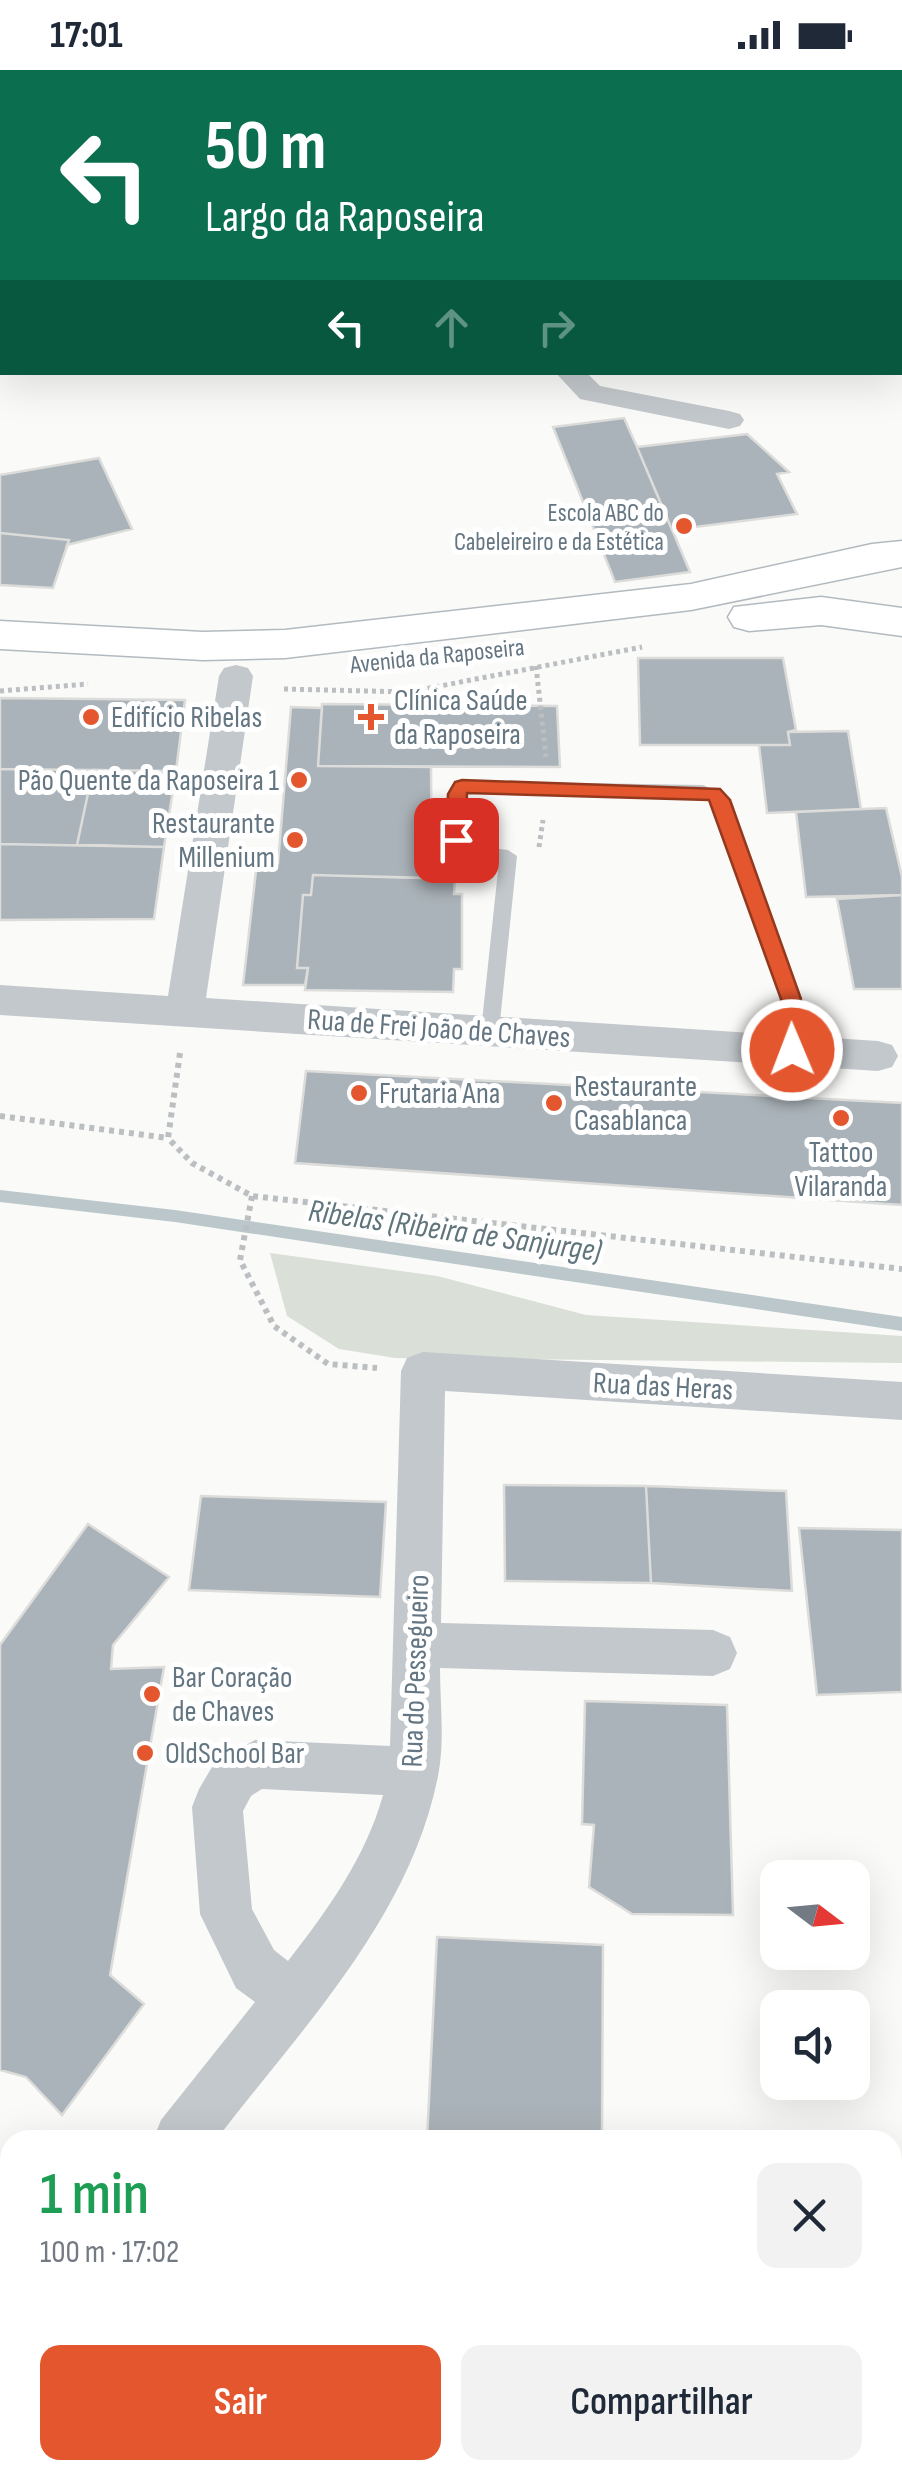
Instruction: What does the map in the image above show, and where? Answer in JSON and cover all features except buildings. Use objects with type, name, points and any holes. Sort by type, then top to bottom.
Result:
[{"type":"main road","name":"Avenida da Raposeira","points":[[0,635],[203,646],[285,644],[702,596],[858,564],[872,557],[902,554]]},
{"type":"main road","name":"Avenida da Raposeira","points":[[858,564],[847,584],[850,595],[892,621]]},
{"type":"main road","name":"Avenida da Raposeira","points":[[0,664],[236,676],[532,645],[782,612],[892,621]]},
{"type":"street","points":[[572,375],[590,393],[729,420]]},
{"type":"street","points":[[185,1012],[236,676]]},
{"type":"street","name":"Rua de Frei João de Chaves","points":[[0,1000],[878,1056]]},
{"type":"street","name":"Rua das Heras","points":[[423,1372],[902,1401]]},
{"type":"street","name":"Rua do Pessegueiro","points":[[190,2130],[349,1925],[398,1830],[414,1772],[423,1372]]},
{"type":"street","points":[[416,1646],[713,1653]]},
{"type":"street","points":[[293,1997],[255,1968],[226,1914],[218,1807],[225,1793],[233,1780],[255,1764],[414,1772]]},
{"type":"lane","points":[[490,1031],[508,856],[468,853],[459,848],[457,794],[462,787],[703,791],[720,800],[791,999],[792,1050]]},
{"type":"path","points":[[532,645],[543,710],[547,788]]},
{"type":"path","points":[[0,691],[103,685]]},
{"type":"path","points":[[168,1138],[185,1012]]},
{"type":"path","points":[[0,1116],[168,1138],[192,1164],[252,1196],[902,1269]]},
{"type":"path","points":[[252,1196],[240,1260],[274,1326],[328,1364],[423,1372]]},
{"type":"shaded area","points":[[270,1253],[437,1276],[586,1315],[902,1336],[902,1363],[395,1358],[339,1349],[287,1316]]},
{"type":"waterway","name":"Ribelas (Ribeira de Sanjurge)","points":[[0,1196],[175,1216],[902,1324]]},
{"type":"place","name":"Escola ABC do Cabeleireiro e da Estética","points":[[684,526]]},
{"type":"place","name":"Edifício Ribelas","points":[[91,717]]},
{"type":"place","name":"Clínica Saúde da Raposeira","points":[[371,717]]},
{"type":"place","name":"Pão Quente da Raposeira 1","points":[[299,780]]},
{"type":"place","name":"Restaurante Millenium","points":[[295,840]]},
{"type":"place","name":"Frutaria Ana","points":[[359,1093]]},
{"type":"place","name":"Restaurante Casablanca","points":[[554,1103]]},
{"type":"place","name":"Tattoo Vilaranda","points":[[841,1118]]},
{"type":"place","name":"Bar Coração de Chaves","points":[[152,1694]]},
{"type":"place","name":"OldSchool Bar","points":[[145,1753]]},
{"type":"route","points":[[456,840],[457,794],[462,787],[713,794],[720,800],[791,999],[792,1050]]}]
